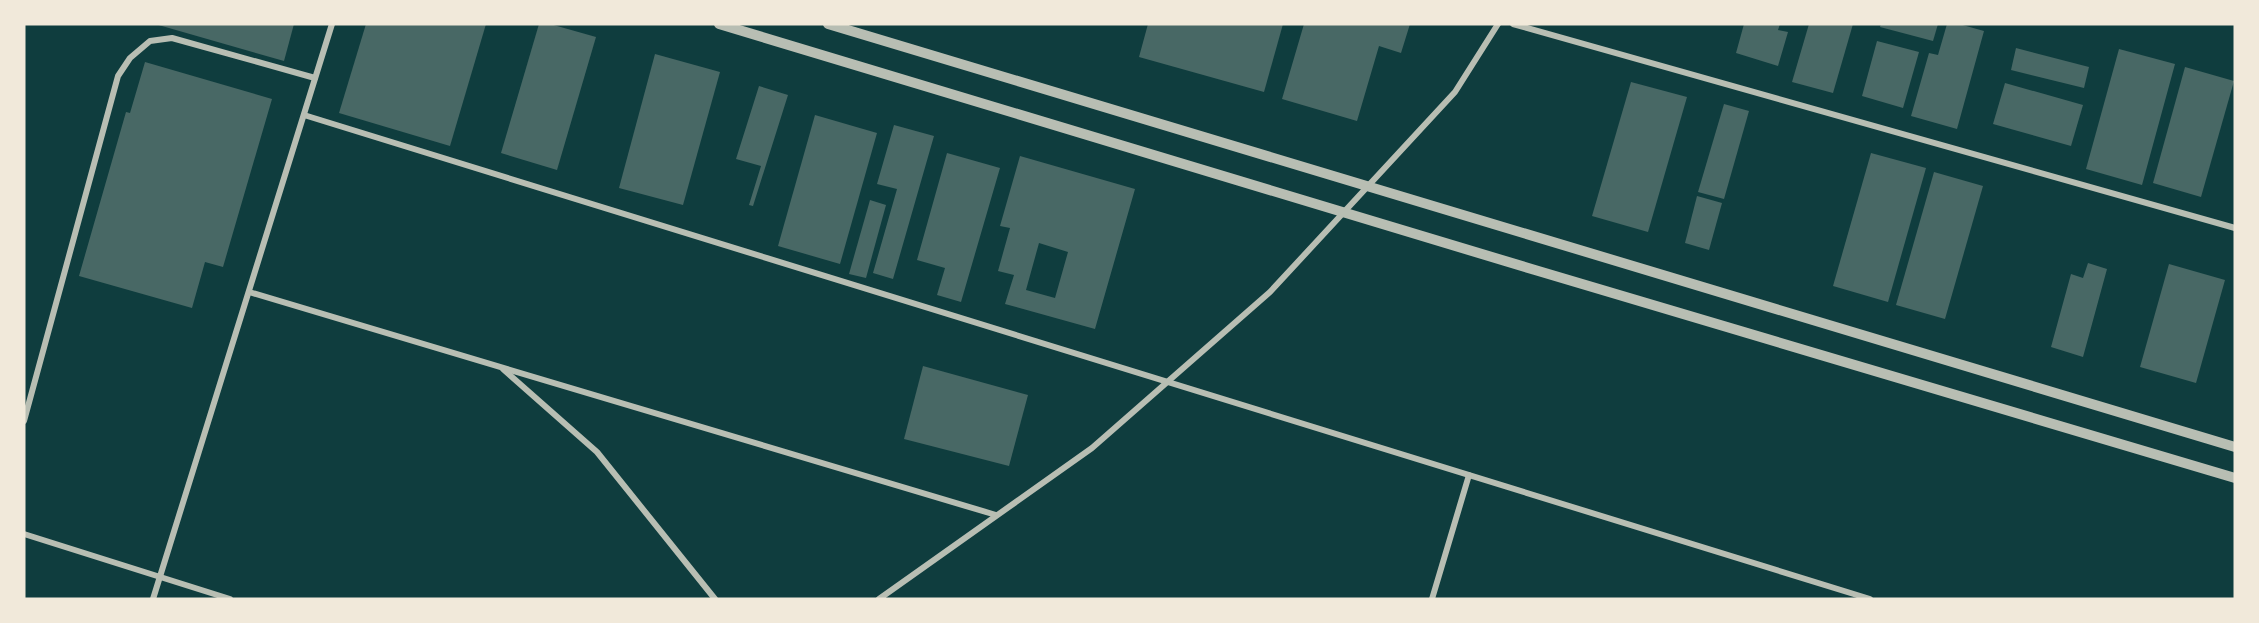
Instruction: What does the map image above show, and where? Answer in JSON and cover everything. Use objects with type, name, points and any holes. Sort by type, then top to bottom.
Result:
[{"type":"street","points":[[153,599],[332,24]]},
{"type":"street","points":[[719,24],[2235,478]]},
{"type":"street","points":[[828,24],[2235,447]]},
{"type":"street","points":[[879,599],[1092,448],[1270,292],[1455,92],[1498,24]]},
{"type":"street","points":[[1513,24],[2235,228]]},
{"type":"street","points":[[24,421],[118,76],[130,58],[150,41],[172,38],[315,78]]},
{"type":"street","points":[[304,115],[1869,599]]},
{"type":"street","points":[[249,292],[996,515]]},
{"type":"street","points":[[501,368],[597,452],[715,599]]},
{"type":"street","points":[[1432,599],[1469,475]]},
{"type":"street","points":[[24,534],[230,599]]},
{"type":"building","points":[[155,24],[294,24],[284,61]]},
{"type":"building","points":[[366,24],[486,24],[450,146],[339,113]]},
{"type":"building","points":[[539,24],[550,24],[596,37],[557,170],[501,153]]},
{"type":"building","points":[[1148,24],[1283,24],[1264,92],[1139,57]]},
{"type":"building","points":[[1304,24],[1410,24],[1401,53],[1379,46],[1357,121],[1282,99]]},
{"type":"building","points":[[1744,24],[1780,24],[1778,30],[1788,32],[1778,66],[1736,53]]},
{"type":"building","points":[[1809,24],[1853,24],[1833,93],[1792,82]]},
{"type":"building","points":[[1881,24],[1938,24],[1933,41],[1880,27]]},
{"type":"building","points":[[1947,24],[1959,24],[1984,31],[1957,129],[1911,116],[1929,53],[1938,55]]},
{"type":"building","points":[[1877,41],[1919,52],[1903,108],[1862,96]]},
{"type":"building","points":[[2016,48],[2089,67],[2084,88],[2011,70]]},
{"type":"building","points":[[2119,49],[2175,64],[2142,185],[2086,169]]},
{"type":"building","points":[[655,54],[720,72],[683,205],[619,188]]},
{"type":"building","points":[[145,62],[272,99],[223,267],[205,262],[192,308],[79,276],[126,112],[130,113]]},
{"type":"building","points":[[2185,67],[2234,81],[2201,197],[2153,183]]},
{"type":"building","points":[[1631,82],[1687,97],[1648,232],[1592,216]]},
{"type":"building","points":[[2005,83],[2083,105],[2071,146],[1993,124]]},
{"type":"building","points":[[759,86],[788,95],[753,206],[749,205],[761,166],[736,159]]},
{"type":"building","points":[[1724,104],[1749,111],[1724,199],[1698,192]]},
{"type":"building","points":[[815,115],[877,133],[840,264],[778,246]]},
{"type":"building","points":[[894,125],[934,136],[893,279],[873,273],[897,189],[877,184]]},
{"type":"building","points":[[947,153],[1000,168],[961,302],[937,295],[945,268],[917,260]]},
{"type":"building","points":[[1871,153],[1926,168],[1888,302],[1833,286]]},
{"type":"building","points":[[1020,156],[1135,189],[1095,329],[1005,304],[1014,275],[998,271],[1010,228],[1000,226]],"holes":[[[1039,243],[1068,252],[1055,298],[1026,290]]]},
{"type":"building","points":[[1934,172],[1983,186],[1945,319],[1896,305]]},
{"type":"building","points":[[1697,196],[1722,203],[1709,250],[1685,243]]},
{"type":"building","points":[[870,200],[886,205],[866,278],[849,274]]},
{"type":"building","points":[[2088,263],[2107,269],[2083,357],[2051,347],[2071,274],[2083,278]]},
{"type":"building","points":[[2169,264],[2225,280],[2196,383],[2140,367]]},
{"type":"building","points":[[923,366],[1028,395],[1009,466],[904,439]]}]
